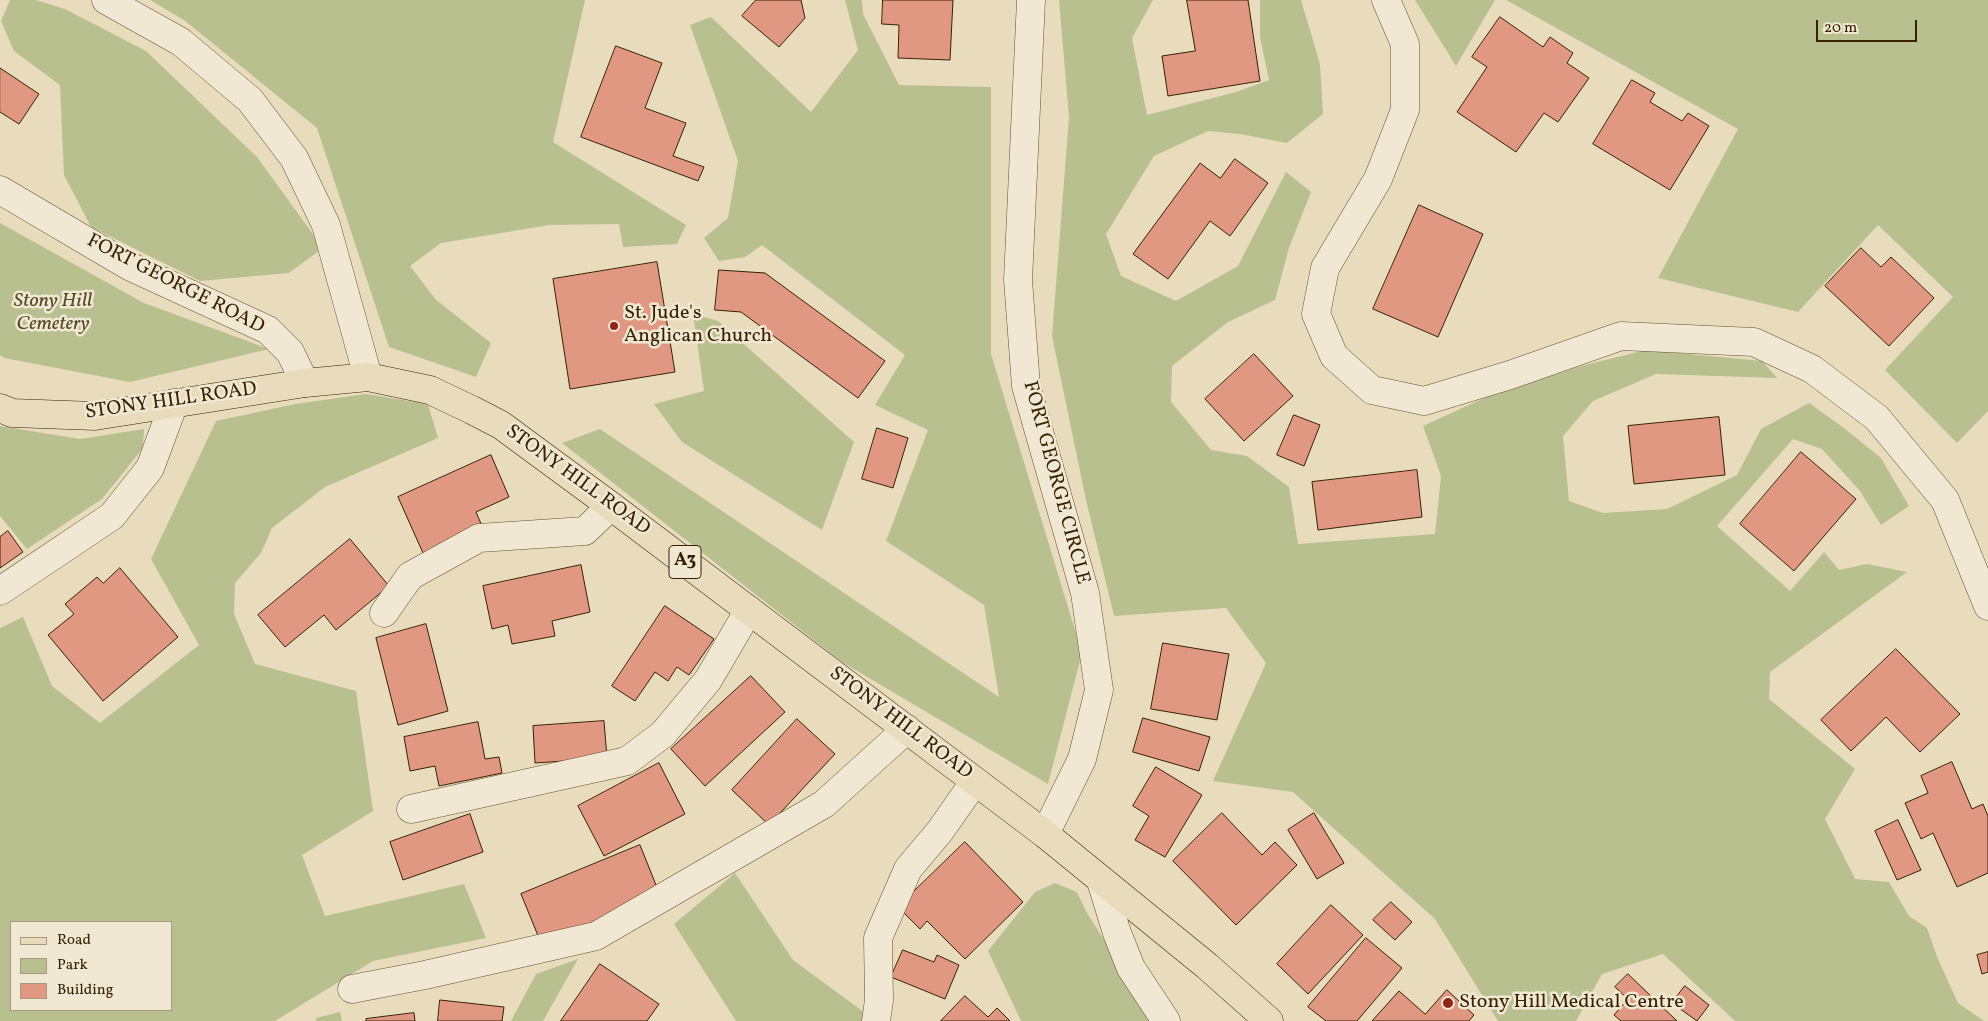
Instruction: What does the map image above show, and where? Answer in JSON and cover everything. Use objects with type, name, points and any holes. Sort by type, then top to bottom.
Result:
[{"type":"main road","name":"STONY HILL ROAD","points":[[0,408],[12,413],[95,416],[305,383],[368,377],[430,390],[500,425],[611,506],[1045,834],[1207,966],[1269,1021]]},
{"type":"street","points":[[106,0],[181,42],[250,100],[294,158],[326,225],[368,377]]},
{"type":"street","name":"FORT GEORGE CIRCLE","points":[[1031,0],[1018,280],[1026,386],[1085,593],[1099,690],[1082,759],[1045,834]]},
{"type":"street","points":[[1386,0],[1405,44],[1405,110],[1378,179],[1325,268],[1316,314],[1334,356],[1372,390],[1424,401],[1510,375],[1621,336],[1754,342],[1812,368],[1877,418],[1945,500],[1988,606]]},
{"type":"street","name":"FORT GEORGE ROAD","points":[[0,190],[129,266],[268,330],[290,352],[305,383]]},
{"type":"street","points":[[0,591],[112,516],[150,468],[174,403]]},
{"type":"street","points":[[384,613],[410,576],[479,538],[585,530],[611,506]]},
{"type":"street","points":[[411,809],[627,761],[663,734],[708,680],[749,610]]},
{"type":"street","points":[[352,989],[426,975],[596,936],[824,804],[907,729]]},
{"type":"street","points":[[876,1021],[880,1000],[878,938],[908,869],[940,830],[975,781]]},
{"type":"street","points":[[1101,881],[1117,933],[1131,968],[1166,1021]]},
{"type":"green space","points":[[10,0],[36,0],[65,9],[146,51],[257,157],[323,248],[289,273],[200,281],[91,227],[64,175],[60,85],[14,51],[1,21]]},
{"type":"green space","points":[[150,0],[585,0],[553,142],[686,225],[677,244],[623,247],[619,224],[549,225],[441,243],[410,266],[436,300],[491,343],[476,377],[389,347],[317,128],[184,20]]},
{"type":"green space","points":[[845,0],[862,0],[863,14],[899,85],[991,87],[991,354],[1082,653],[1048,784],[842,662],[562,443],[600,429],[999,697],[984,605],[886,541],[928,430],[875,405],[905,355],[762,245],[745,257],[719,261],[704,238],[728,218],[738,161],[690,25],[711,17],[811,112],[858,50]]},
{"type":"green space","points":[[1059,0],[1153,0],[1132,38],[1147,115],[1236,92],[1269,80],[1260,37],[1260,0],[1301,0],[1320,64],[1323,114],[1287,143],[1240,134],[1208,131],[1154,156],[1106,234],[1121,276],[1176,301],[1238,266],[1286,172],[1311,192],[1289,248],[1275,300],[1228,322],[1172,366],[1171,402],[1211,450],[1247,456],[1289,487],[1298,544],[1435,534],[1441,476],[1423,426],[1484,398],[1581,366],[1646,350],[1762,361],[1777,378],[1656,374],[1593,401],[1563,436],[1569,501],[1603,513],[1667,509],[1737,475],[1761,429],[1809,403],[1881,458],[1909,506],[1881,525],[1860,491],[1822,449],[1793,439],[1717,526],[1790,591],[1824,552],[1839,570],[1867,564],[1907,572],[1770,672],[1769,699],[1855,769],[1825,819],[1855,879],[1889,882],[1909,916],[1927,928],[1938,959],[1958,1003],[1984,1021],[1735,1021],[1663,954],[1602,974],[1576,1021],[1498,1021],[1435,919],[1293,792],[1213,781],[1266,663],[1226,608],[1114,616],[1086,500],[1052,336],[1069,117]]},
{"type":"green space","points":[[1415,0],[1495,0],[1456,66]]},
{"type":"green space","points":[[1506,0],[1988,0],[1988,411],[1957,443],[1885,370],[1953,297],[1878,225],[1798,312],[1658,278],[1738,129]]},
{"type":"green space","name":"Stony Hill Cemetery","points":[[0,223],[144,303],[269,349],[130,382],[4,358],[0,355]]},
{"type":"green space","points":[[693,314],[718,321],[854,442],[822,530],[682,442],[654,404],[704,391]]},
{"type":"green space","points":[[366,394],[428,404],[438,438],[325,487],[272,528],[261,553],[235,583],[234,614],[255,664],[356,691],[373,811],[302,855],[325,916],[464,884],[486,938],[373,961],[275,1021],[0,1021],[0,628],[23,617],[52,686],[100,723],[199,645],[151,559],[216,421],[295,404]]},
{"type":"green space","points":[[0,426],[80,439],[144,429],[143,448],[102,499],[27,549],[0,516]]},
{"type":"green space","points":[[735,873],[793,960],[876,1021],[736,1021],[674,924]]},
{"type":"green space","points":[[1055,883],[1077,892],[1087,913],[1155,1021],[1021,1021],[988,951],[1035,892]]},
{"type":"green space","points":[[578,959],[543,1021],[511,1021],[536,974]]},
{"type":"green space","points":[[340,1012],[342,1021],[316,1021],[316,1018]]},
{"type":"building","points":[[756,0],[801,0],[805,18],[779,47],[742,16]]},
{"type":"building","points":[[883,0],[953,0],[950,60],[898,58],[899,25],[882,24]]},
{"type":"building","points":[[1187,0],[1248,0],[1260,81],[1168,96],[1162,56],[1195,51]]},
{"type":"building","points":[[1500,17],[1543,47],[1550,37],[1573,53],[1567,63],[1589,78],[1558,122],[1544,113],[1516,152],[1457,112],[1487,67],[1472,57]]},
{"type":"building","points":[[616,46],[662,63],[645,108],[686,123],[673,156],[704,167],[698,181],[581,137]]},
{"type":"building","points":[[0,68],[39,94],[19,124],[0,112]]},
{"type":"building","points":[[1632,80],[1655,93],[1650,102],[1682,121],[1688,113],[1709,126],[1670,190],[1593,144]]},
{"type":"building","points":[[1235,159],[1268,183],[1230,236],[1210,221],[1168,279],[1133,254],[1200,163],[1220,178]]},
{"type":"building","points":[[1419,205],[1483,234],[1438,337],[1373,309]]},
{"type":"building","points":[[1861,248],[1881,267],[1891,257],[1934,298],[1889,346],[1825,286]]},
{"type":"building","name":"St. Jude's Anglican Church","points":[[657,262],[675,372],[570,389],[553,279]]},
{"type":"building","points":[[719,270],[765,273],[885,361],[858,398],[741,312],[715,310]]},
{"type":"building","points":[[1254,354],[1293,396],[1244,441],[1205,399]]},
{"type":"building","points":[[1294,415],[1320,425],[1304,466],[1277,455]]},
{"type":"building","points":[[1719,417],[1725,475],[1634,484],[1628,426]]},
{"type":"building","points":[[877,428],[908,438],[893,488],[862,479]]},
{"type":"building","points":[[1801,452],[1856,499],[1794,571],[1740,524]]},
{"type":"building","points":[[491,455],[509,497],[476,512],[482,526],[423,553],[398,497]]},
{"type":"building","points":[[1417,470],[1422,517],[1318,530],[1312,482]]},
{"type":"building","points":[[8,531],[23,552],[0,568],[0,537]]},
{"type":"building","points":[[350,539],[389,586],[336,630],[324,615],[285,647],[258,615]]},
{"type":"building","points":[[581,565],[590,612],[552,621],[555,636],[512,644],[508,625],[492,629],[483,586]]},
{"type":"building","points":[[120,568],[178,637],[103,701],[48,635],[74,614],[65,604],[97,577],[103,583]]},
{"type":"building","points":[[665,606],[714,639],[689,675],[677,667],[668,681],[655,672],[635,701],[612,686]]},
{"type":"building","points":[[426,624],[448,711],[398,725],[376,638]]},
{"type":"building","points":[[1163,643],[1229,654],[1217,720],[1151,709]]},
{"type":"building","points":[[1896,649],[1960,714],[1920,752],[1886,717],[1851,751],[1821,720]]},
{"type":"building","points":[[751,676],[785,712],[705,786],[671,749]]},
{"type":"building","points":[[1143,718],[1210,737],[1199,771],[1133,752]]},
{"type":"building","points":[[797,719],[835,754],[769,825],[732,790]]},
{"type":"building","points":[[604,721],[607,758],[535,763],[533,726]]},
{"type":"building","points":[[478,722],[485,759],[499,757],[502,773],[439,786],[435,766],[410,771],[404,737]]},
{"type":"building","points":[[1952,762],[1972,809],[1983,804],[1988,816],[1988,873],[1957,887],[1933,833],[1921,839],[1905,803],[1928,793],[1921,776]]},
{"type":"building","points":[[659,763],[685,814],[604,856],[578,806]]},
{"type":"building","points":[[1156,767],[1202,795],[1165,857],[1135,840],[1149,816],[1133,806]]},
{"type":"building","points":[[1222,813],[1262,855],[1275,842],[1297,865],[1236,925],[1173,861]]},
{"type":"building","points":[[1314,813],[1344,863],[1317,879],[1288,830]]},
{"type":"building","points":[[470,814],[483,852],[403,880],[390,842]]},
{"type":"building","points":[[1898,820],[1921,870],[1897,880],[1875,831]]},
{"type":"building","points":[[965,842],[1023,902],[965,959],[927,921],[920,929],[898,907]]},
{"type":"building","points":[[640,845],[660,895],[541,943],[521,894]]},
{"type":"building","points":[[1391,902],[1412,922],[1395,940],[1373,920]]},
{"type":"building","points":[[1331,905],[1363,935],[1308,994],[1277,964]]},
{"type":"building","points":[[1366,938],[1402,968],[1357,1021],[1326,1021],[1308,1007]]},
{"type":"building","points":[[903,950],[934,962],[937,955],[959,965],[945,999],[891,977]]},
{"type":"building","points":[[1988,952],[1988,972],[1982,974],[1977,955]]},
{"type":"building","points":[[600,964],[659,1004],[647,1021],[561,1021]]},
{"type":"building","points":[[1628,974],[1677,1021],[1621,1021],[1614,1015],[1628,999],[1615,987]]},
{"type":"building","points":[[1685,986],[1709,1005],[1697,1021],[1672,1003]]},
{"type":"building","name":"Stony Hill Medical Centre","points":[[1447,990],[1474,1015],[1469,1021],[1372,1021],[1399,991],[1425,1014]]},
{"type":"building","points":[[965,996],[988,1017],[997,1008],[1010,1021],[941,1021]]},
{"type":"building","points":[[440,1000],[504,1007],[502,1021],[438,1021]]},
{"type":"building","points":[[414,1013],[415,1021],[366,1021],[366,1019]]},
{"type":"place","name":"St. Jude's Anglican Church","points":[[614,326]]},
{"type":"place","name":"Stony Hill Medical Centre","points":[[1448,1003]]}]
